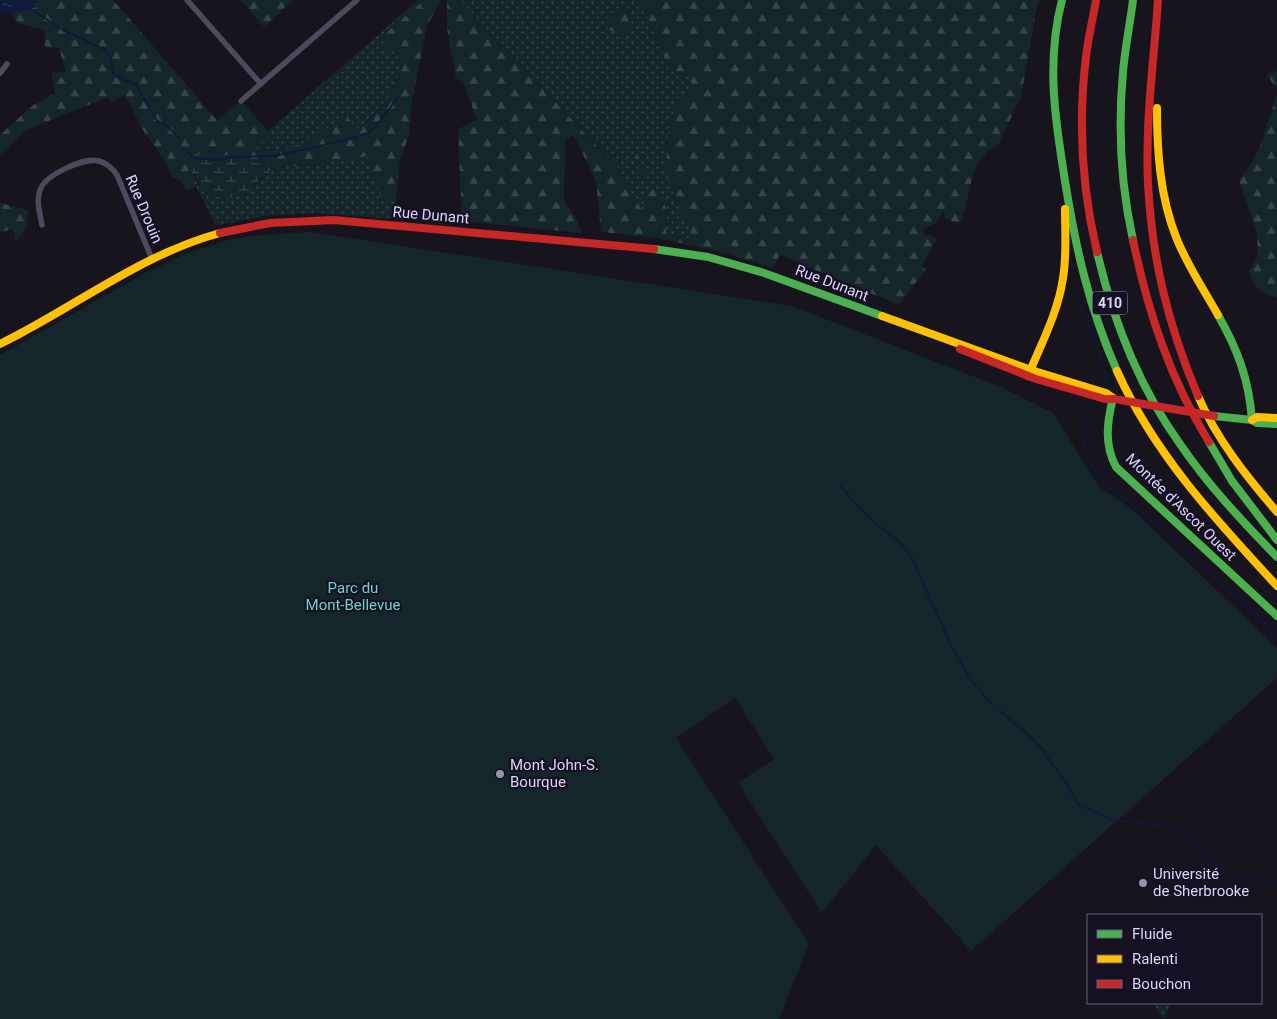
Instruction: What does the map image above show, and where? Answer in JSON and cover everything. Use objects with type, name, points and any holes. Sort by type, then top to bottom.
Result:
[{"type":"main road","points":[[1062,0],[1053,37],[1051,72],[1054,107],[1076,243],[1089,297],[1108,350],[1129,395],[1154,439],[1181,478],[1209,512],[1277,586]]},
{"type":"main road","name":"410","points":[[1096,0],[1084,71],[1082,107],[1083,156],[1091,229],[1099,266],[1112,307],[1139,373],[1158,410],[1179,444],[1216,492],[1277,557]]},
{"type":"main road","name":"410","points":[[1133,0],[1123,71],[1121,138],[1128,217],[1142,289],[1168,364],[1199,429],[1237,490],[1277,540]]},
{"type":"main road","points":[[1158,0],[1149,133],[1148,188],[1153,239],[1167,308],[1187,371],[1216,431],[1244,475],[1277,512]]},
{"type":"main road","points":[[1156,38],[1158,154],[1167,208],[1177,240],[1188,263],[1241,361],[1250,391],[1252,420]]},
{"type":"main road","points":[[1029,373],[1056,307],[1063,280],[1066,256],[1065,180]]},
{"type":"main road","name":"Rue Dunant","points":[[0,344],[50,318],[152,259],[184,245],[248,226],[300,220],[348,221],[627,245],[680,251],[715,258],[757,270],[1029,373],[1106,393],[1117,399],[1166,409],[1252,420],[1257,423],[1277,424]]},
{"type":"main road","name":"Montée d'Ascot Ouest","points":[[1117,399],[1106,428],[1106,438],[1110,454],[1118,470],[1277,616]]},
{"type":"main road","name":"Rue Dunant","points":[[1252,420],[1257,417],[1277,418]]},
{"type":"street","points":[[187,0],[261,84]]},
{"type":"street","points":[[241,101],[357,0]]},
{"type":"street","points":[[0,73],[7,64]]},
{"type":"street","name":"Rue Drouin","points":[[42,225],[38,200],[44,182],[52,175],[83,163],[94,160],[100,161],[110,166],[117,175],[152,259]]},
{"type":"green space","points":[[36,0],[113,0],[217,120],[241,101],[268,131],[270,136],[255,150],[267,149],[273,151],[302,144],[314,134],[348,118],[358,128],[367,122],[387,100],[401,70],[396,48],[381,50],[387,32],[424,0],[441,0],[427,26],[411,105],[410,132],[400,160],[392,198],[385,199],[381,197],[366,156],[271,169],[270,165],[254,163],[231,154],[213,158],[192,156],[191,167],[197,183],[196,186],[186,190],[180,180],[173,178],[164,159],[144,132],[125,95],[112,102],[108,97],[26,130],[0,155],[0,135],[32,106],[55,93],[51,72],[66,73],[59,48],[45,47],[44,30],[17,23],[12,13],[36,7]]},
{"type":"green space","points":[[241,0],[293,0],[264,27]]},
{"type":"green space","points":[[418,0],[424,0],[387,32],[381,50],[396,48],[401,70],[387,100],[359,129],[314,134],[302,144],[288,149],[273,151],[267,149],[254,150],[270,136],[268,131]]},
{"type":"green space","points":[[447,0],[460,0],[619,170],[620,177],[635,197],[641,209],[651,189],[657,188],[666,210],[666,234],[692,239],[670,184],[667,148],[677,99],[694,89],[689,77],[669,69],[640,0],[1040,0],[1036,12],[1021,97],[998,145],[986,153],[974,171],[962,220],[958,223],[945,219],[943,211],[936,223],[923,229],[924,234],[937,238],[922,266],[926,269],[899,305],[780,255],[773,268],[724,253],[658,238],[601,232],[596,181],[574,136],[565,139],[564,200],[578,222],[581,233],[462,221],[458,129],[477,120],[463,82],[456,78],[447,28]]},
{"type":"green space","points":[[460,0],[640,0],[669,69],[689,77],[694,89],[677,99],[666,145],[674,196],[688,222],[692,239],[666,234],[667,212],[645,203],[641,210],[635,197],[620,177],[619,169]],"holes":[[[627,13],[629,20],[621,36],[617,33]]]},
{"type":"green space","points":[[627,7],[629,10],[627,13],[630,28],[628,33],[621,36],[605,25],[605,20],[611,14]]},
{"type":"green space","points":[[1277,71],[1277,89],[1266,74]]},
{"type":"green space","points":[[1277,95],[1277,298],[1258,289],[1249,271],[1258,256],[1257,234],[1239,180],[1252,163],[1259,149]]},
{"type":"green space","points":[[630,140],[648,176],[645,182],[635,158]]},
{"type":"green space","points":[[196,153],[212,157],[235,153],[254,163],[270,165],[271,169],[247,194],[231,198],[221,198],[207,191],[192,172],[191,158]]},
{"type":"green space","points":[[366,156],[381,197],[392,197],[400,160],[394,219],[316,213],[263,216],[216,226],[196,186],[197,183],[218,197],[252,188],[271,169]]},
{"type":"green space","points":[[0,203],[28,210],[26,229],[16,242],[13,229],[0,232]]},
{"type":"green space","name":"Parc du Mont-Bellevue","points":[[311,232],[792,306],[1003,388],[1053,413],[1099,487],[1133,510],[1277,648],[1277,678],[971,951],[876,845],[822,913],[738,783],[774,759],[735,698],[676,738],[809,944],[779,1019],[0,1019],[0,355],[145,273],[185,254],[228,240],[250,236]]},
{"type":"green space","points":[[1154,1004],[1171,1004],[1165,1018],[1163,1018]]},
{"type":"water","points":[[0,0],[36,0],[37,7],[0,15]]},
{"type":"waterway","points":[[29,8],[63,30],[104,49],[110,57],[114,75],[136,85],[157,121],[166,125],[179,138]]},
{"type":"waterway","points":[[184,149],[194,158],[217,160],[232,157],[275,156],[341,141],[368,133],[377,125],[399,96]]},
{"type":"waterway","points":[[1050,285],[1051,281]]},
{"type":"waterway","points":[[1074,291],[1076,292],[1106,374],[1104,383]]},
{"type":"waterway","points":[[1085,419],[1083,426],[1084,447],[1096,473],[1101,479],[1111,489],[1142,512],[1277,635]]},
{"type":"waterway","points":[[840,486],[869,518],[899,542],[910,554],[953,649],[973,683],[991,703]]},
{"type":"waterway","points":[[999,710],[1042,749],[1078,804],[1110,819],[1179,828],[1190,835],[1208,858],[1221,868],[1239,876],[1277,884]]},
{"type":"traffic: fast","points":[[1062,0],[1057,23],[1053,68],[1055,113],[1061,158],[1074,231],[1091,301],[1117,371]]},
{"type":"traffic: fast","points":[[1133,0],[1124,63],[1121,135],[1123,178],[1133,240]]},
{"type":"traffic: fast","points":[[654,249],[708,257],[764,273],[882,316]]},
{"type":"traffic: fast","points":[[1097,252],[1119,328],[1152,400],[1191,459],[1214,488],[1277,557]]},
{"type":"traffic: fast","points":[[1218,315],[1237,353],[1245,378],[1252,420]]},
{"type":"traffic: fast","points":[[1113,398],[1109,416],[1108,441],[1116,467],[1277,616]]},
{"type":"traffic: fast","points":[[1214,416],[1252,420],[1257,423],[1277,424]]},
{"type":"traffic: fast","points":[[1209,442],[1232,481],[1277,540]]},
{"type":"traffic: slow","points":[[1157,108],[1160,174],[1166,206],[1185,257],[1218,315]]},
{"type":"traffic: slow","points":[[1028,376],[1061,291],[1066,243],[1065,209]]},
{"type":"traffic: slow","points":[[0,344],[134,268],[190,243],[220,233]]},
{"type":"traffic: slow","points":[[882,316],[1031,370],[1106,393],[1113,398]]},
{"type":"traffic: slow","points":[[1117,371],[1132,402],[1168,459],[1210,511],[1277,586]]},
{"type":"traffic: slow","points":[[1198,396],[1223,443],[1277,512]]},
{"type":"traffic: slow","points":[[1252,420],[1257,417],[1277,418]]},
{"type":"traffic: jam","points":[[1096,0],[1086,57],[1082,131],[1085,180],[1097,252]]},
{"type":"traffic: jam","points":[[1158,0],[1150,91],[1147,160],[1150,211],[1163,292],[1178,344],[1198,396]]},
{"type":"traffic: jam","points":[[220,233],[270,223],[334,220],[654,249]]},
{"type":"traffic: jam","points":[[1133,240],[1153,319],[1162,344],[1183,394],[1209,442]]},
{"type":"traffic: jam","points":[[960,349],[1036,379],[1105,399],[1115,399]]},
{"type":"traffic: jam","points":[[1120,400],[1214,416]]},
{"type":"place","name":"Mont John-S. Bourque","points":[[500,774]]},
{"type":"place","name":"Université de Sherbrooke","points":[[1143,883]]}]
